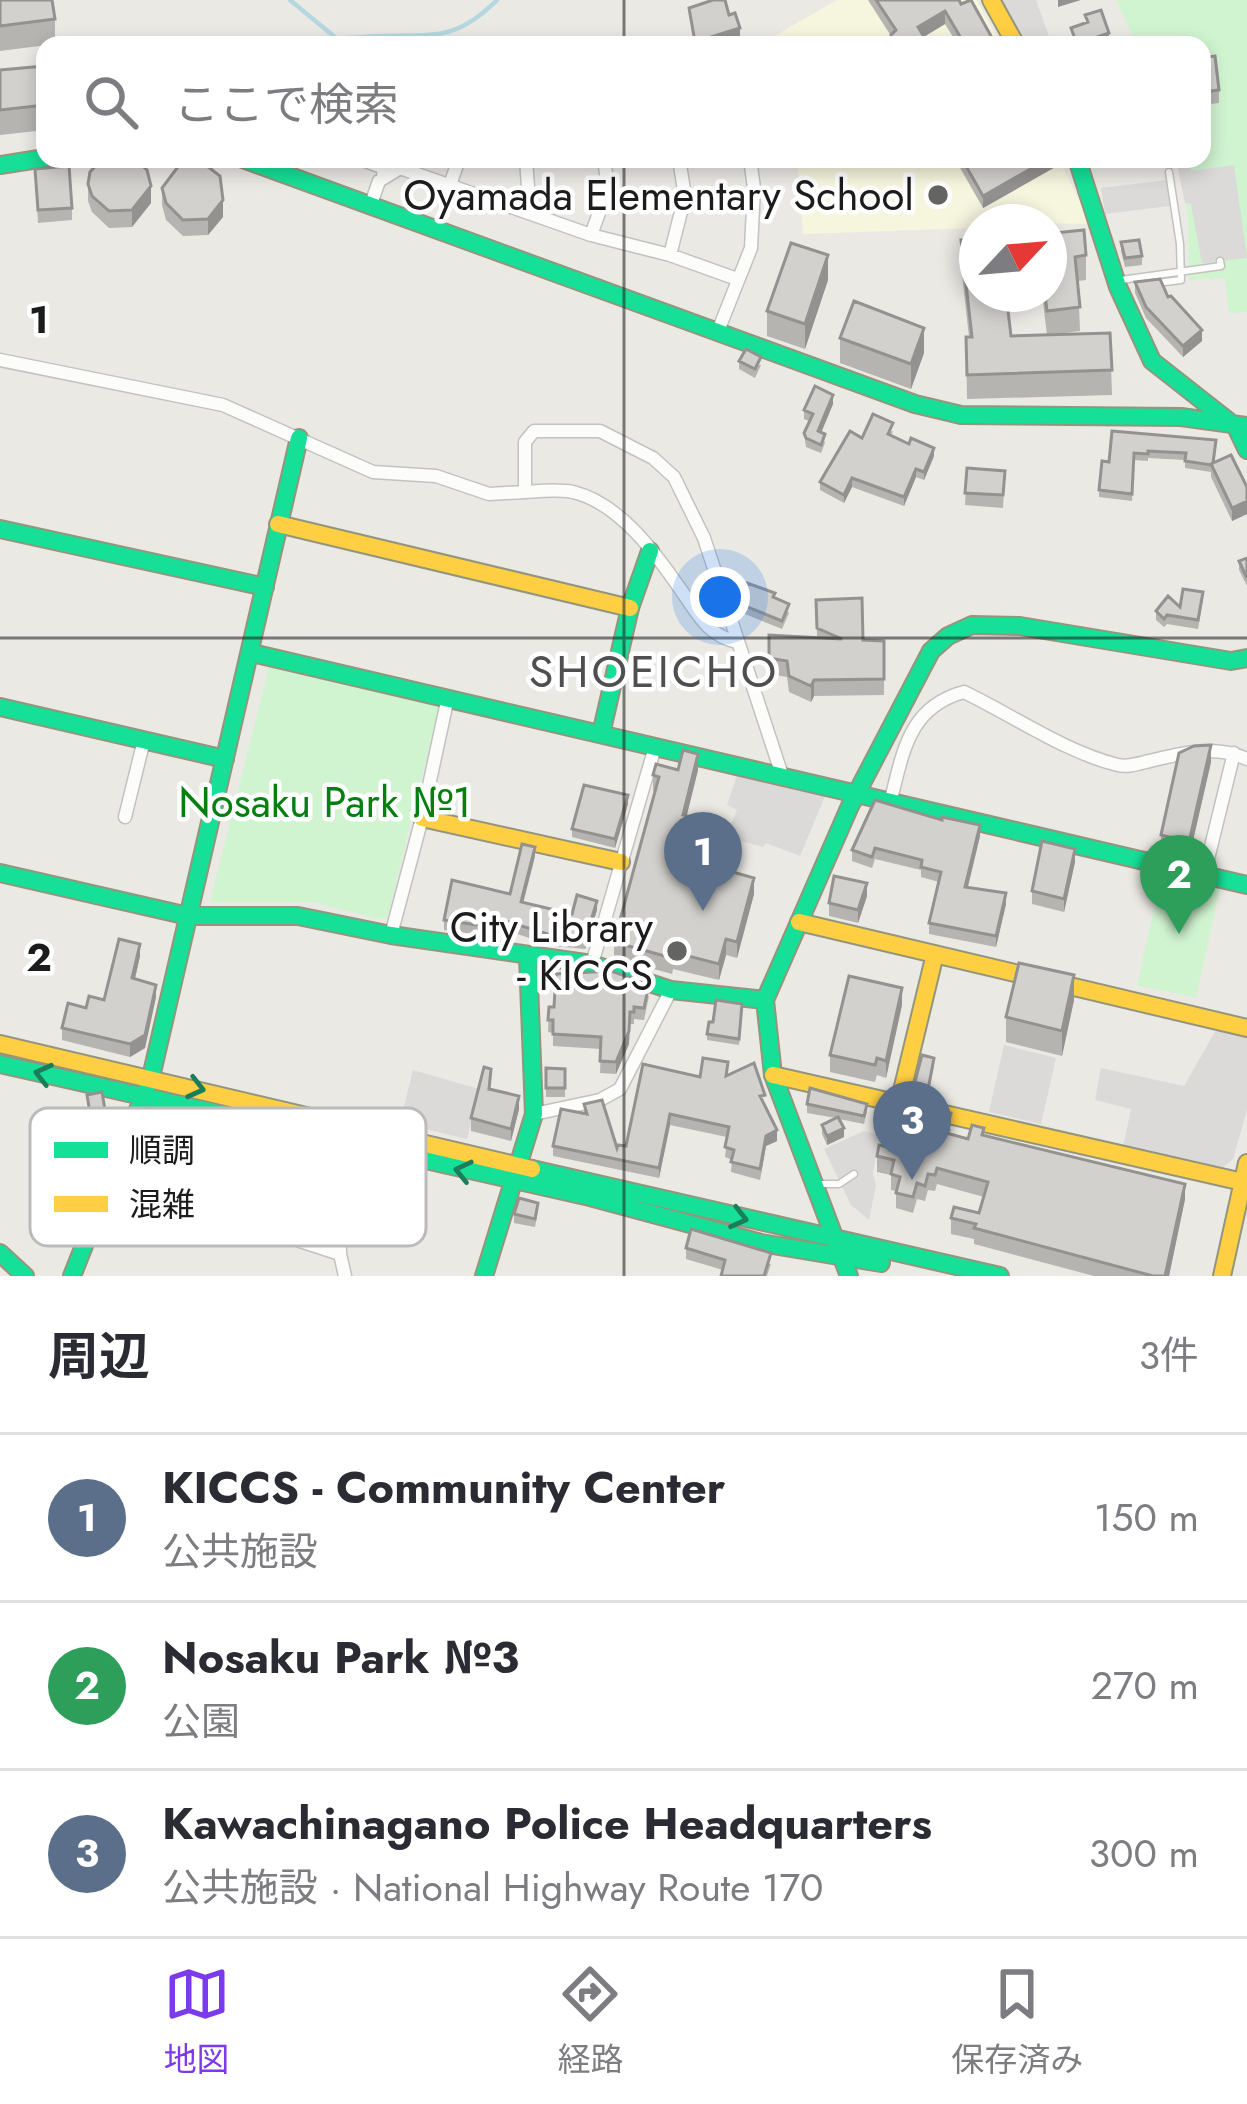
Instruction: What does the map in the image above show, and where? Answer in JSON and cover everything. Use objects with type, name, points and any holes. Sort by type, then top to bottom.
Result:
[{"type":"main road","points":[[991,0],[1011,36]]},
{"type":"main road","points":[[0,165],[36,159]]},
{"type":"main road","points":[[268,168],[915,404],[961,415],[1181,417],[1241,427]]},
{"type":"main road","points":[[1080,168],[1118,284],[1152,361],[1241,427],[1247,450]]},
{"type":"main road","points":[[141,1108],[299,438]]},
{"type":"main road","points":[[278,524],[630,608]]},
{"type":"main road","points":[[0,529],[265,587]]},
{"type":"main road","points":[[601,734],[630,608],[650,551]]},
{"type":"main road","points":[[845,1268],[773,1075],[765,1000],[855,795],[931,651],[972,625],[1020,626],[1231,661],[1247,658]]},
{"type":"main road","points":[[252,653],[1247,885]]},
{"type":"main road","points":[[0,707],[226,759]]},
{"type":"main road","points":[[422,818],[621,862]]},
{"type":"main road","points":[[0,873],[188,916],[298,916],[592,964],[671,990],[765,1000]]},
{"type":"main road","points":[[799,922],[1247,1028]]},
{"type":"main road","points":[[899,1103],[935,954]]},
{"type":"main road","points":[[484,1276],[534,1114],[528,956]]},
{"type":"main road","points":[[0,1044],[288,1108]]},
{"type":"main road","points":[[0,1064],[185,1108]]},
{"type":"main road","points":[[773,1075],[1246,1176],[1222,1276]]},
{"type":"main road","points":[[426,1140],[515,1174],[845,1268],[946,1276]]},
{"type":"main road","points":[[426,1158],[1000,1276]]},
{"type":"main road","points":[[72,1276],[85,1246]]},
{"type":"main road","points":[[0,1253],[25,1276]]},
{"type":"street","points":[[370,204],[384,168]]},
{"type":"street","points":[[383,177],[400,168],[737,279]]},
{"type":"street","points":[[450,185],[456,168]]},
{"type":"street","points":[[519,209],[528,187],[527,168]]},
{"type":"street","points":[[592,235],[608,188],[605,168]]},
{"type":"street","points":[[670,255],[685,196],[680,168]]},
{"type":"street","points":[[718,331],[751,248],[752,168]]},
{"type":"street","points":[[0,360],[223,405],[373,472],[436,476],[489,494],[572,492],[593,500],[612,511],[650,551],[696,616],[719,637],[737,641]]},
{"type":"street","points":[[525,492],[525,442],[534,431],[600,431],[653,458],[674,477],[704,538],[782,775]]},
{"type":"street","points":[[890,802],[908,734],[938,699],[964,692],[1023,719],[1044,735],[1123,767],[1194,750],[1241,756],[1204,875]]},
{"type":"street","points":[[391,934],[448,697]]},
{"type":"street","points":[[124,817],[144,740]]},
{"type":"street","points":[[592,964],[655,747]]},
{"type":"street","points":[[534,1114],[600,1100],[620,1089],[671,990]]},
{"type":"street","points":[[315,1246],[340,1254]]},
{"type":"street","points":[[340,1246],[345,1276]]},
{"type":"lane","points":[[1118,284],[1181,280],[1169,172]]},
{"type":"lane","points":[[1181,271],[1221,266],[1220,261]]},
{"type":"lane","points":[[815,1183],[839,1184],[854,1174]]},
{"type":"shaded area","name":"Oyamada Elementary School","points":[[837,0],[977,0],[996,36],[775,36]]},
{"type":"shaded area","points":[[996,0],[1036,0],[1049,36],[1014,36]]},
{"type":"shaded area","points":[[1234,165],[1247,258],[1202,263],[1191,204],[1185,203],[1178,168],[1191,171]]},
{"type":"shaded area","name":"Oyamada Elementary School","points":[[798,168],[1063,168],[1090,224],[1067,224],[1067,204],[959,204],[959,229],[803,234]]},
{"type":"shaded area","points":[[1167,180],[1170,206],[1105,214],[1101,188]]},
{"type":"shaded area","points":[[738,772],[826,794],[800,856],[766,843],[763,847],[726,837],[737,810],[727,805]]},
{"type":"shaded area","points":[[1219,1025],[1247,1031],[1247,1110],[1233,1159],[1220,1170],[1123,1147],[1131,1109],[1095,1100],[1101,1068],[1184,1086]]},
{"type":"shaded area","points":[[1004,1045],[1056,1058],[1041,1124],[989,1112]]},
{"type":"shaded area","points":[[413,1070],[479,1089],[467,1139],[426,1129],[426,1108],[404,1108]]},
{"type":"shaded area","points":[[864,1131],[879,1135],[869,1220],[851,1205],[824,1149]]},
{"type":"green space","points":[[1116,0],[1247,0],[1247,312],[1229,313],[1225,278],[1189,280],[1188,214],[1178,168],[1211,168],[1211,36],[1133,36]]},
{"type":"green space","name":"Nosaku Park №1","points":[[269,667],[440,702],[388,916],[383,920],[313,902],[210,902]]},
{"type":"green space","points":[[1163,869],[1221,883],[1196,998],[1137,985]]},
{"type":"building","points":[[0,0],[52,0],[55,19],[0,26]]},
{"type":"building","points":[[725,0],[740,28],[694,36],[689,8]]},
{"type":"building","points":[[876,0],[959,0],[961,4],[971,0],[991,36],[960,36],[945,11],[918,27],[924,36],[892,36],[896,30]]},
{"type":"building","points":[[1101,10],[1109,33],[1074,36],[1071,28],[1088,22],[1085,15]]},
{"type":"building","points":[[1215,56],[1219,90],[1211,91],[1211,57]]},
{"type":"building","points":[[36,67],[36,106],[0,110],[0,70]]},
{"type":"building","points":[[69,168],[72,208],[38,210],[35,169]]},
{"type":"building","points":[[94,168],[145,168],[151,186],[132,210],[109,211],[92,196]]},
{"type":"building","points":[[177,168],[210,168],[220,176],[223,200],[208,219],[183,220],[166,203],[162,188]]},
{"type":"building","points":[[967,168],[1032,168],[983,196]]},
{"type":"building","points":[[1084,230],[1086,255],[1075,257],[1080,307],[1067,309],[1067,232]]},
{"type":"building","points":[[1139,240],[1142,256],[1125,258],[1121,242]]},
{"type":"building","points":[[791,243],[828,255],[805,324],[767,311]]},
{"type":"building","points":[[1160,279],[1168,297],[1202,330],[1183,346],[1146,307],[1135,282]]},
{"type":"building","points":[[854,301],[924,328],[911,364],[840,338]]},
{"type":"building","points":[[969,312],[1008,312],[1011,336],[1110,333],[1112,370],[967,375],[966,337],[972,337]]},
{"type":"building","points":[[746,349],[761,357],[755,369],[739,361]]},
{"type":"building","points":[[815,386],[833,395],[818,431],[825,434],[821,445],[804,433],[813,414],[804,410]]},
{"type":"building","points":[[873,414],[893,423],[888,434],[934,448],[924,472],[916,469],[904,497],[852,478],[844,495],[820,482],[850,431],[862,438]]},
{"type":"building","points":[[1112,431],[1216,440],[1213,463],[1185,461],[1186,453],[1134,453],[1132,494],[1099,490],[1102,461],[1109,462]]},
{"type":"building","points":[[1231,455],[1247,487],[1247,501],[1232,508],[1211,464]]},
{"type":"building","points":[[967,468],[1005,471],[1003,495],[965,493]]},
{"type":"building","points":[[747,583],[789,604],[782,621],[740,604]]},
{"type":"building","points":[[1183,589],[1203,592],[1198,620],[1167,615],[1164,619],[1156,611],[1168,596],[1180,607]]},
{"type":"building","points":[[862,598],[863,640],[884,641],[884,679],[814,680],[811,686],[789,676],[787,661],[769,658],[769,635],[842,639],[817,628],[816,600]]},
{"type":"building","points":[[1211,745],[1189,842],[1161,835],[1179,753]]},
{"type":"building","points":[[683,750],[698,754],[683,815],[713,823],[701,863],[754,878],[737,942],[726,939],[719,964],[673,952],[672,958],[614,942],[659,777],[653,775],[656,764],[678,770]]},
{"type":"building","points":[[584,785],[628,795],[615,839],[572,829]]},
{"type":"building","points":[[875,800],[942,820],[980,825],[965,887],[1006,893],[996,936],[929,923],[941,872],[921,867],[922,860],[875,848],[872,857],[852,850]]},
{"type":"building","points":[[1042,841],[1075,849],[1064,899],[1032,891]]},
{"type":"building","points":[[522,844],[535,847],[521,902],[572,914],[577,895],[597,901],[585,940],[499,919],[497,928],[444,920],[452,880],[510,894]]},
{"type":"building","points":[[834,876],[867,883],[858,910],[829,903]]},
{"type":"building","points":[[119,939],[140,944],[132,978],[156,985],[145,1035],[130,1044],[62,1028],[68,1003],[86,1008],[89,996],[104,1000]]},
{"type":"building","points":[[1019,963],[1074,975],[1062,1031],[1006,1017]]},
{"type":"building","points":[[611,971],[649,984],[644,1008],[634,1007],[630,1012],[629,1031],[616,1062],[600,1061],[601,1037],[553,1034],[553,1020],[548,1020],[549,1007],[554,1007],[556,974]]},
{"type":"building","points":[[849,976],[902,988],[886,1061],[877,1058],[875,1065],[830,1055]]},
{"type":"building","points":[[716,1000],[742,1004],[739,1039],[707,1034]]},
{"type":"building","points":[[922,1055],[934,1058],[928,1089],[914,1086]]},
{"type":"building","points":[[703,1058],[728,1062],[726,1076],[754,1063],[765,1095],[760,1096],[777,1130],[766,1136],[760,1169],[731,1162],[734,1150],[725,1147],[729,1127],[670,1114],[659,1168],[553,1146],[561,1109],[587,1114],[584,1104],[602,1100],[617,1148],[626,1146],[643,1064],[700,1077]]},
{"type":"building","points":[[484,1067],[491,1069],[489,1089],[519,1096],[511,1129],[471,1118]]},
{"type":"building","points":[[546,1068],[565,1069],[565,1088],[546,1088]]},
{"type":"building","points":[[810,1088],[867,1104],[864,1116],[807,1104]]},
{"type":"building","points":[[102,1092],[105,1108],[89,1108],[87,1095]]},
{"type":"building","points":[[930,1108],[951,1113],[946,1133],[968,1139],[972,1125],[984,1128],[982,1135],[1185,1184],[1165,1276],[974,1228],[976,1224],[951,1218],[954,1207],[979,1213],[988,1182],[937,1168],[935,1175],[928,1174],[925,1186],[917,1183],[913,1197],[896,1193],[900,1177],[891,1174],[894,1160],[877,1156],[879,1145],[897,1149],[902,1129],[924,1128]]},
{"type":"building","points":[[838,1117],[844,1128],[827,1136],[822,1125]]},
{"type":"building","points":[[519,1198],[538,1203],[535,1219],[514,1214]]},
{"type":"building","points":[[691,1229],[771,1253],[764,1276],[721,1276],[725,1260],[686,1248]]},
{"type":"waterway","points":[[290,0],[334,36]]},
{"type":"waterway","points":[[418,36],[457,29],[497,0]]},
{"type":"traffic: fast","points":[[0,165],[36,159]]},
{"type":"traffic: fast","points":[[268,168],[915,404],[961,415],[1181,417],[1247,426]]},
{"type":"traffic: fast","points":[[1080,168],[1118,287],[1152,361],[1236,427],[1247,450]]},
{"type":"traffic: fast","points":[[139,1108],[151,1077],[299,438]]},
{"type":"traffic: fast","points":[[0,529],[265,587]]},
{"type":"traffic: fast","points":[[601,734],[630,608],[650,551]]},
{"type":"traffic: fast","points":[[849,1276],[773,1075],[765,1000],[850,806],[931,651],[972,625],[1020,626],[1231,661],[1247,658]]},
{"type":"traffic: fast","points":[[252,653],[1247,885]]},
{"type":"traffic: fast","points":[[0,707],[225,759]]},
{"type":"traffic: fast","points":[[0,873],[188,916],[298,916],[391,935],[592,964],[671,990],[765,1000]]},
{"type":"traffic: fast","points":[[484,1276],[534,1114],[528,956]]},
{"type":"traffic: fast","points":[[0,1064],[195,1108]]},
{"type":"traffic: fast","points":[[426,1160],[761,1243],[881,1263]]},
{"type":"traffic: fast","points":[[532,1169],[1000,1276]]},
{"type":"traffic: fast","points":[[72,1276],[84,1246]]},
{"type":"traffic: fast","points":[[0,1253],[25,1276]]},
{"type":"traffic: slow","points":[[991,0],[1011,36]]},
{"type":"traffic: slow","points":[[278,524],[630,608]]},
{"type":"traffic: slow","points":[[422,818],[621,862]]},
{"type":"traffic: slow","points":[[799,922],[1247,1028]]},
{"type":"traffic: slow","points":[[899,1103],[935,954]]},
{"type":"traffic: slow","points":[[0,1044],[272,1108]]},
{"type":"traffic: slow","points":[[773,1075],[1247,1183]]},
{"type":"traffic: slow","points":[[426,1144],[532,1169]]},
{"type":"traffic: slow","points":[[1222,1276],[1247,1163]]},
{"type":"place","name":"Oyamada Elementary School","points":[[938,195]]},
{"type":"place","name":"KICCS - Community Center","points":[[703,911]]},
{"type":"place","name":"Nosaku Park №3","points":[[1179,934]]},
{"type":"place","name":"City Library - KICCS","points":[[677,951]]},
{"type":"place","name":"Kawachinagano Police Headquarters","points":[[912,1180]]},
{"type":"district","name":"SHOEICHO","points":[[654,671]]}]
